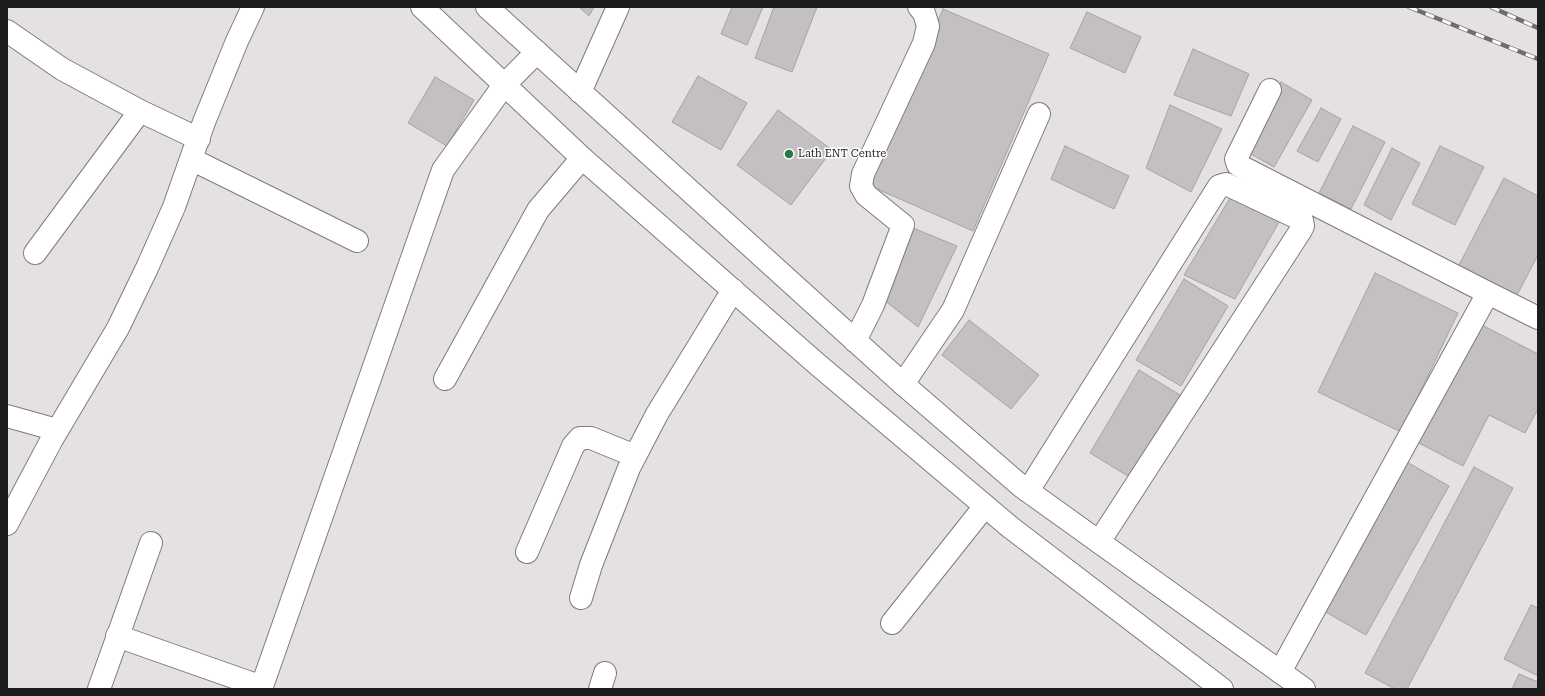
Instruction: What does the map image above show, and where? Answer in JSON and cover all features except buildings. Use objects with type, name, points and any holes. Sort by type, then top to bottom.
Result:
[{"type":"street","points":[[7,524],[57,430],[118,328],[174,207],[204,122],[234,47],[253,7]]},
{"type":"street","points":[[422,7],[582,158],[817,364],[1010,527],[1210,685]]},
{"type":"street","points":[[487,7],[903,384],[1028,491],[1304,689]]},
{"type":"street","points":[[580,92],[618,7]]},
{"type":"street","points":[[855,341],[873,305],[903,225],[866,195],[861,186],[863,174],[924,43],[928,26],[924,13],[919,7]]},
{"type":"street","points":[[7,31],[62,69],[140,111],[199,139]]},
{"type":"street","points":[[118,636],[261,688],[443,170],[504,86],[537,52]]},
{"type":"street","points":[[1270,90],[1236,159],[1238,165],[1538,318]]},
{"type":"street","points":[[35,254],[140,111]]},
{"type":"street","points":[[903,384],[953,310],[1038,114]]},
{"type":"street","points":[[446,379],[538,210],[582,158]]},
{"type":"street","points":[[191,160],[357,241]]},
{"type":"street","points":[[1028,491],[1219,186],[1226,184],[1302,220],[1303,226],[1301,230],[1099,542]]},
{"type":"street","points":[[580,598],[628,468],[657,414],[733,290]]},
{"type":"street","points":[[1280,672],[1488,293]]},
{"type":"street","points":[[7,416],[57,430]]},
{"type":"street","points":[[527,552],[573,446],[580,438],[591,438],[635,456]]},
{"type":"street","points":[[892,623],[985,506]]},
{"type":"street","points":[[98,689],[151,543]]},
{"type":"railway","points":[[1409,7],[1538,59]]},
{"type":"railway","points":[[1491,7],[1538,28]]},
{"type":"place","name":"Lath ENT Centre","points":[[789,154]]}]
